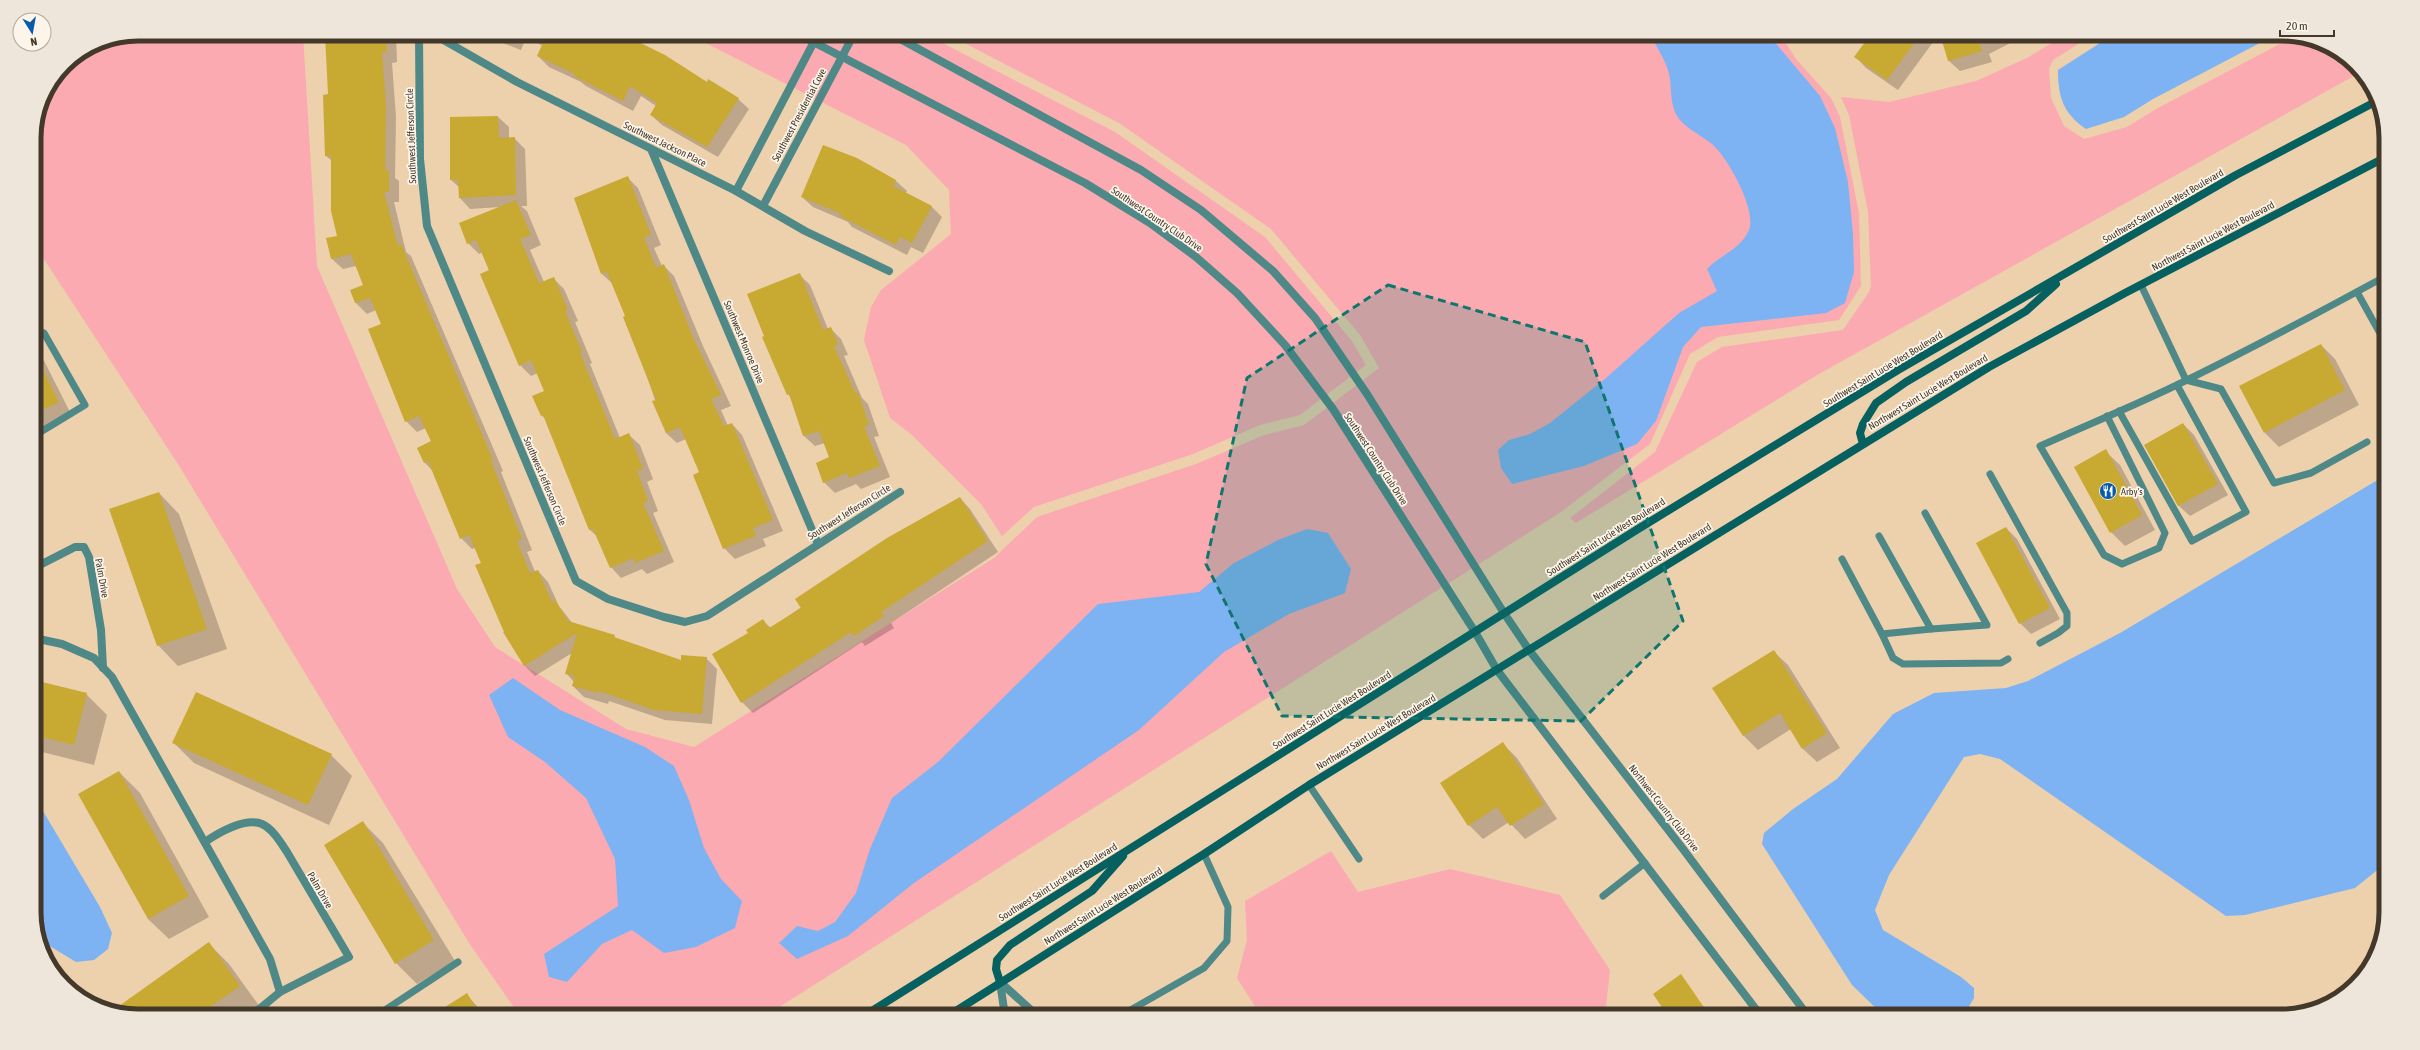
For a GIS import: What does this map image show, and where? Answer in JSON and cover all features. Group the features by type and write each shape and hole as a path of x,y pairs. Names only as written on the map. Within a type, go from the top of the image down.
{"main road":[{"name":"Southwest Saint Lucie West Boulevard","path":"875,1009 1638,529 1891,374 2067,274 2236,175 2372,103"},
{"name":"Northwest Saint Lucie West Boulevard","path":"959,1009 1204,854 1309,785 1989,367 2141,285 2379,161"},
{"path":"1863,444 1860,433 1863,424 1876,404 1906,382 2026,311 2067,274"},
{"path":"1000,982 996,969 997,960 1010,945 1092,891 1129,849"}],"street":[{"name":"Southwest Jefferson Circle","path":"419,41 420,159 427,226 576,581 608,599 686,622 707,616 900,492"},
{"name":"Southwest Jackson Place","path":"445,41 518,82 736,191 805,230 889,271"},
{"name":"Southwest Presidential Cove","path":"762,206 850,41"},
{"path":"904,41 1140,170 1202,210 1273,271 1315,318 1367,394 1504,613"},
{"name":"Southwest Country Club Drive","path":"814,42 1085,182 1173,240 1238,293 1285,345 1333,409 1475,632"},
{"name":"Southwest Presidential Cove","path":"736,191 814,42"},
{"name":"Southwest Monroe Drive","path":"651,149 818,544"},
{"name":"Palm Drive","path":"41,564 75,547 84,547 88,557 101,630 103,668"},
{"name":"Northwest Country Club Drive","path":"1504,613 1529,650 1683,849 1803,1009"},
{"path":"1475,632 1497,670 1756,1009"},
{"path":"41,640 62,644 94,658 112,677 270,959 280,992"},
{"name":"Palm Drive","path":"205,842 222,831 242,824 262,824 276,836 287,852 348,957 280,992 259,1009"},
{"path":"1000,982 1003,1009"},
{"path":"1000,982 1030,1009"}],"lane":[{"path":"2107,416 2164,533 2159,548 2122,564 2104,555 2040,446 2107,416 2119,411 2177,385 2379,280"},
{"path":"2141,285 2186,380"},
{"path":"2357,292 2379,331"},
{"path":"41,332 44,333 85,405 41,432"},
{"path":"2186,380 2222,389 2274,483 2311,473 2367,442"},
{"path":"2119,411 2192,541 2246,512 2177,385"},
{"path":"1990,474 2067,614 2066,626 2058,633 2040,643"},
{"path":"1882,634 1987,625 1925,514"},
{"path":"1879,536 1931,629"},
{"path":"1842,559 1894,658 1903,664 2001,663 2008,659"},
{"path":"1309,785 1359,858"},
{"path":"1132,1009 1204,968 1227,941 1228,907 1204,854"},
{"path":"1603,896 1645,863"},
{"path":"387,1009 458,962"}],"highlighted area":[{"path":"1388,285 1585,342 1683,621 1581,721 1282,716 1206,564 1247,378"}],"shaded area":[{"path":"303,41 317,266 457,589 495,647 626,729 694,747 994,558 1037,517 1196,464 1264,435 1304,425 1379,368 1360,335 1271,229 1119,123 961,41 1782,41 1787,45 1796,59 1831,98 1840,117 1859,213 1861,286 1839,320 1718,337 1690,354 1650,444 1561,512 776,1009 515,1009 469,943 178,464 41,255 41,131 46,107 57,84 74,65 95,51 113,44 125,42"},
{"path":"702,41 939,41 1115,132 1265,237 1352,341 1366,365 1300,415 1260,425 1193,454 1034,507 1002,536 981,504 912,435 890,418 864,340 871,307 881,290 951,234 949,190 906,145"},
{"path":"2055,41 2083,41 2053,60 2049,69 2051,98 2064,126 2084,139 2127,127 2158,108 2285,41 2307,44 2319,48 2341,61 2356,75 1817,375 1576,523 1570,518 1655,452 1697,362 1722,347 1843,330 1869,292 1871,286 1868,212 1849,115 1841,97 1889,102 1976,81 2027,58"},
{"path":"1331,851 1358,892 1450,869 1560,895 1610,970 1606,1009 1257,1009 1237,978 1247,940 1245,901"}],"water":[{"path":"1654,41 1774,41 1820,96 1835,128 1848,182 1853,234 1854,272 1845,303 1826,313 1701,327 1683,347 1656,421 1637,444 1584,466 1512,484 1501,468 1498,450 1509,440 1530,434 1550,423 1606,378 1679,313 1717,291 1707,269 1736,247 1749,230 1749,211 1746,199 1728,164 1712,144 1684,124 1676,114 1672,102 1668,70"},
{"path":"2103,41 2264,41 2153,99 2124,117 2086,129 2072,117 2063,104 2059,88 2058,70"},
{"path":"2379,479 2379,869 2355,888 2245,915 2226,916 2000,759 1980,754 1964,757 1889,875 1875,910 1883,930 1961,977 1974,988 1974,998 1967,1009 1877,1009 1852,985 1762,844 1764,833 1793,809 1837,779 1893,714 1934,693 2006,688 2028,681 2120,633"},
{"path":"1307,529 1328,533 1351,569 1345,593 1289,614 1224,652 1139,730 914,883 848,936 797,959 779,943 797,926 818,931 835,922 856,893 870,849 892,798 938,762 1098,604 1199,592 1234,563 1278,540"},
{"path":"513,678 560,710 645,747 674,766 689,800 704,848 721,879 742,901 735,928 696,947 664,953 632,930 602,944 567,982 549,977 544,954 618,906 615,859 586,798 545,762 508,737 489,695"},
{"path":"41,808 100,907 112,933 108,949 94,960 76,962 46,944 44,937 41,919"}],"building":[{"path":"325,41 386,41 387,52 382,52 386,106 385,170 389,170 389,192 384,192 398,246 401,244 493,460 491,461 522,539 517,541 530,573 538,570 552,602 555,600 568,621 615,635 614,637 681,660 681,655 707,657 702,714 654,710 599,691 598,693 572,686 575,676 565,674 577,633 524,666 503,632 475,565 481,563 469,535 460,539 428,461 424,463 417,448 431,441 419,416 405,422 368,329 381,324 370,298 355,303 350,290 363,285 351,254 331,259 326,238 337,236 331,211 331,156 325,156 323,95 328,94"},
{"path":"544,41 636,41 665,55 707,82 708,79 739,98 707,147 650,115 657,103 630,86 623,101 574,76 575,74 537,56"},
{"path":"1866,41 1916,41 1887,80 1854,57"},
{"path":"1942,41 1978,41 1982,51 1948,61"},
{"path":"498,116 499,138 515,137 516,195 459,198 458,180 450,180 450,117"},
{"path":"823,145 857,158 896,180 893,186 932,206 912,243 900,237 896,245 840,216 842,214 801,197"},
{"path":"628,176 651,235 644,237 656,268 664,264 692,335 721,395 711,399 724,426 732,423 773,520 753,528 756,536 723,549 693,475 699,472 680,427 666,433 652,401 656,400 623,317 625,316 607,272 601,274 574,198"},
{"path":"516,200 531,235 520,239 539,283 554,277 568,310 565,311 582,352 580,353 615,439 629,433 643,469 637,471 648,501 643,503 664,551 635,563 633,558 610,568 593,529 589,530 543,415 541,416 532,396 544,391 531,360 519,366 480,274 489,270 476,240 467,244 459,223"},
{"path":"800,273 823,330 831,327 838,344 834,346 855,393 858,392 869,425 864,427 880,466 849,478 847,473 823,483 816,463 829,457 819,431 803,436 789,394 787,395 762,337 764,336 747,294"},
{"path":"2321,344 2345,390 2264,433 2239,386"},
{"path":"41,366 59,402 41,411"},
{"path":"2183,423 2218,484 2178,506 2144,445"},
{"name":"Arby's","path":"2106,449 2142,515 2110,533 2074,467"},
{"path":"159,492 207,629 157,646 109,509"},
{"path":"960,497 988,541 881,612 884,616 854,636 851,632 741,703 712,654 748,633 746,630 763,619 769,628 801,608 795,599 887,538"},
{"path":"2006,527 2050,608 2019,624 1976,543"},
{"path":"1774,650 1827,733 1802,749 1780,713 1743,736 1712,688"},
{"path":"41,682 87,693 74,745 41,737"},
{"path":"196,692 332,754 308,805 172,743"},
{"path":"1503,742 1544,804 1510,826 1497,807 1468,826 1440,783"},
{"path":"119,771 189,896 148,919 78,794"},
{"path":"363,821 434,940 395,964 324,845"},
{"path":"209,942 240,986 207,1009 138,1009 118,1007"},
{"path":"1681,974 1705,1009 1663,1009 1653,994"},
{"path":"467,993 477,1009 442,1009"}],"place":[{"name":"Arby's","path":"2108,491"}]}
